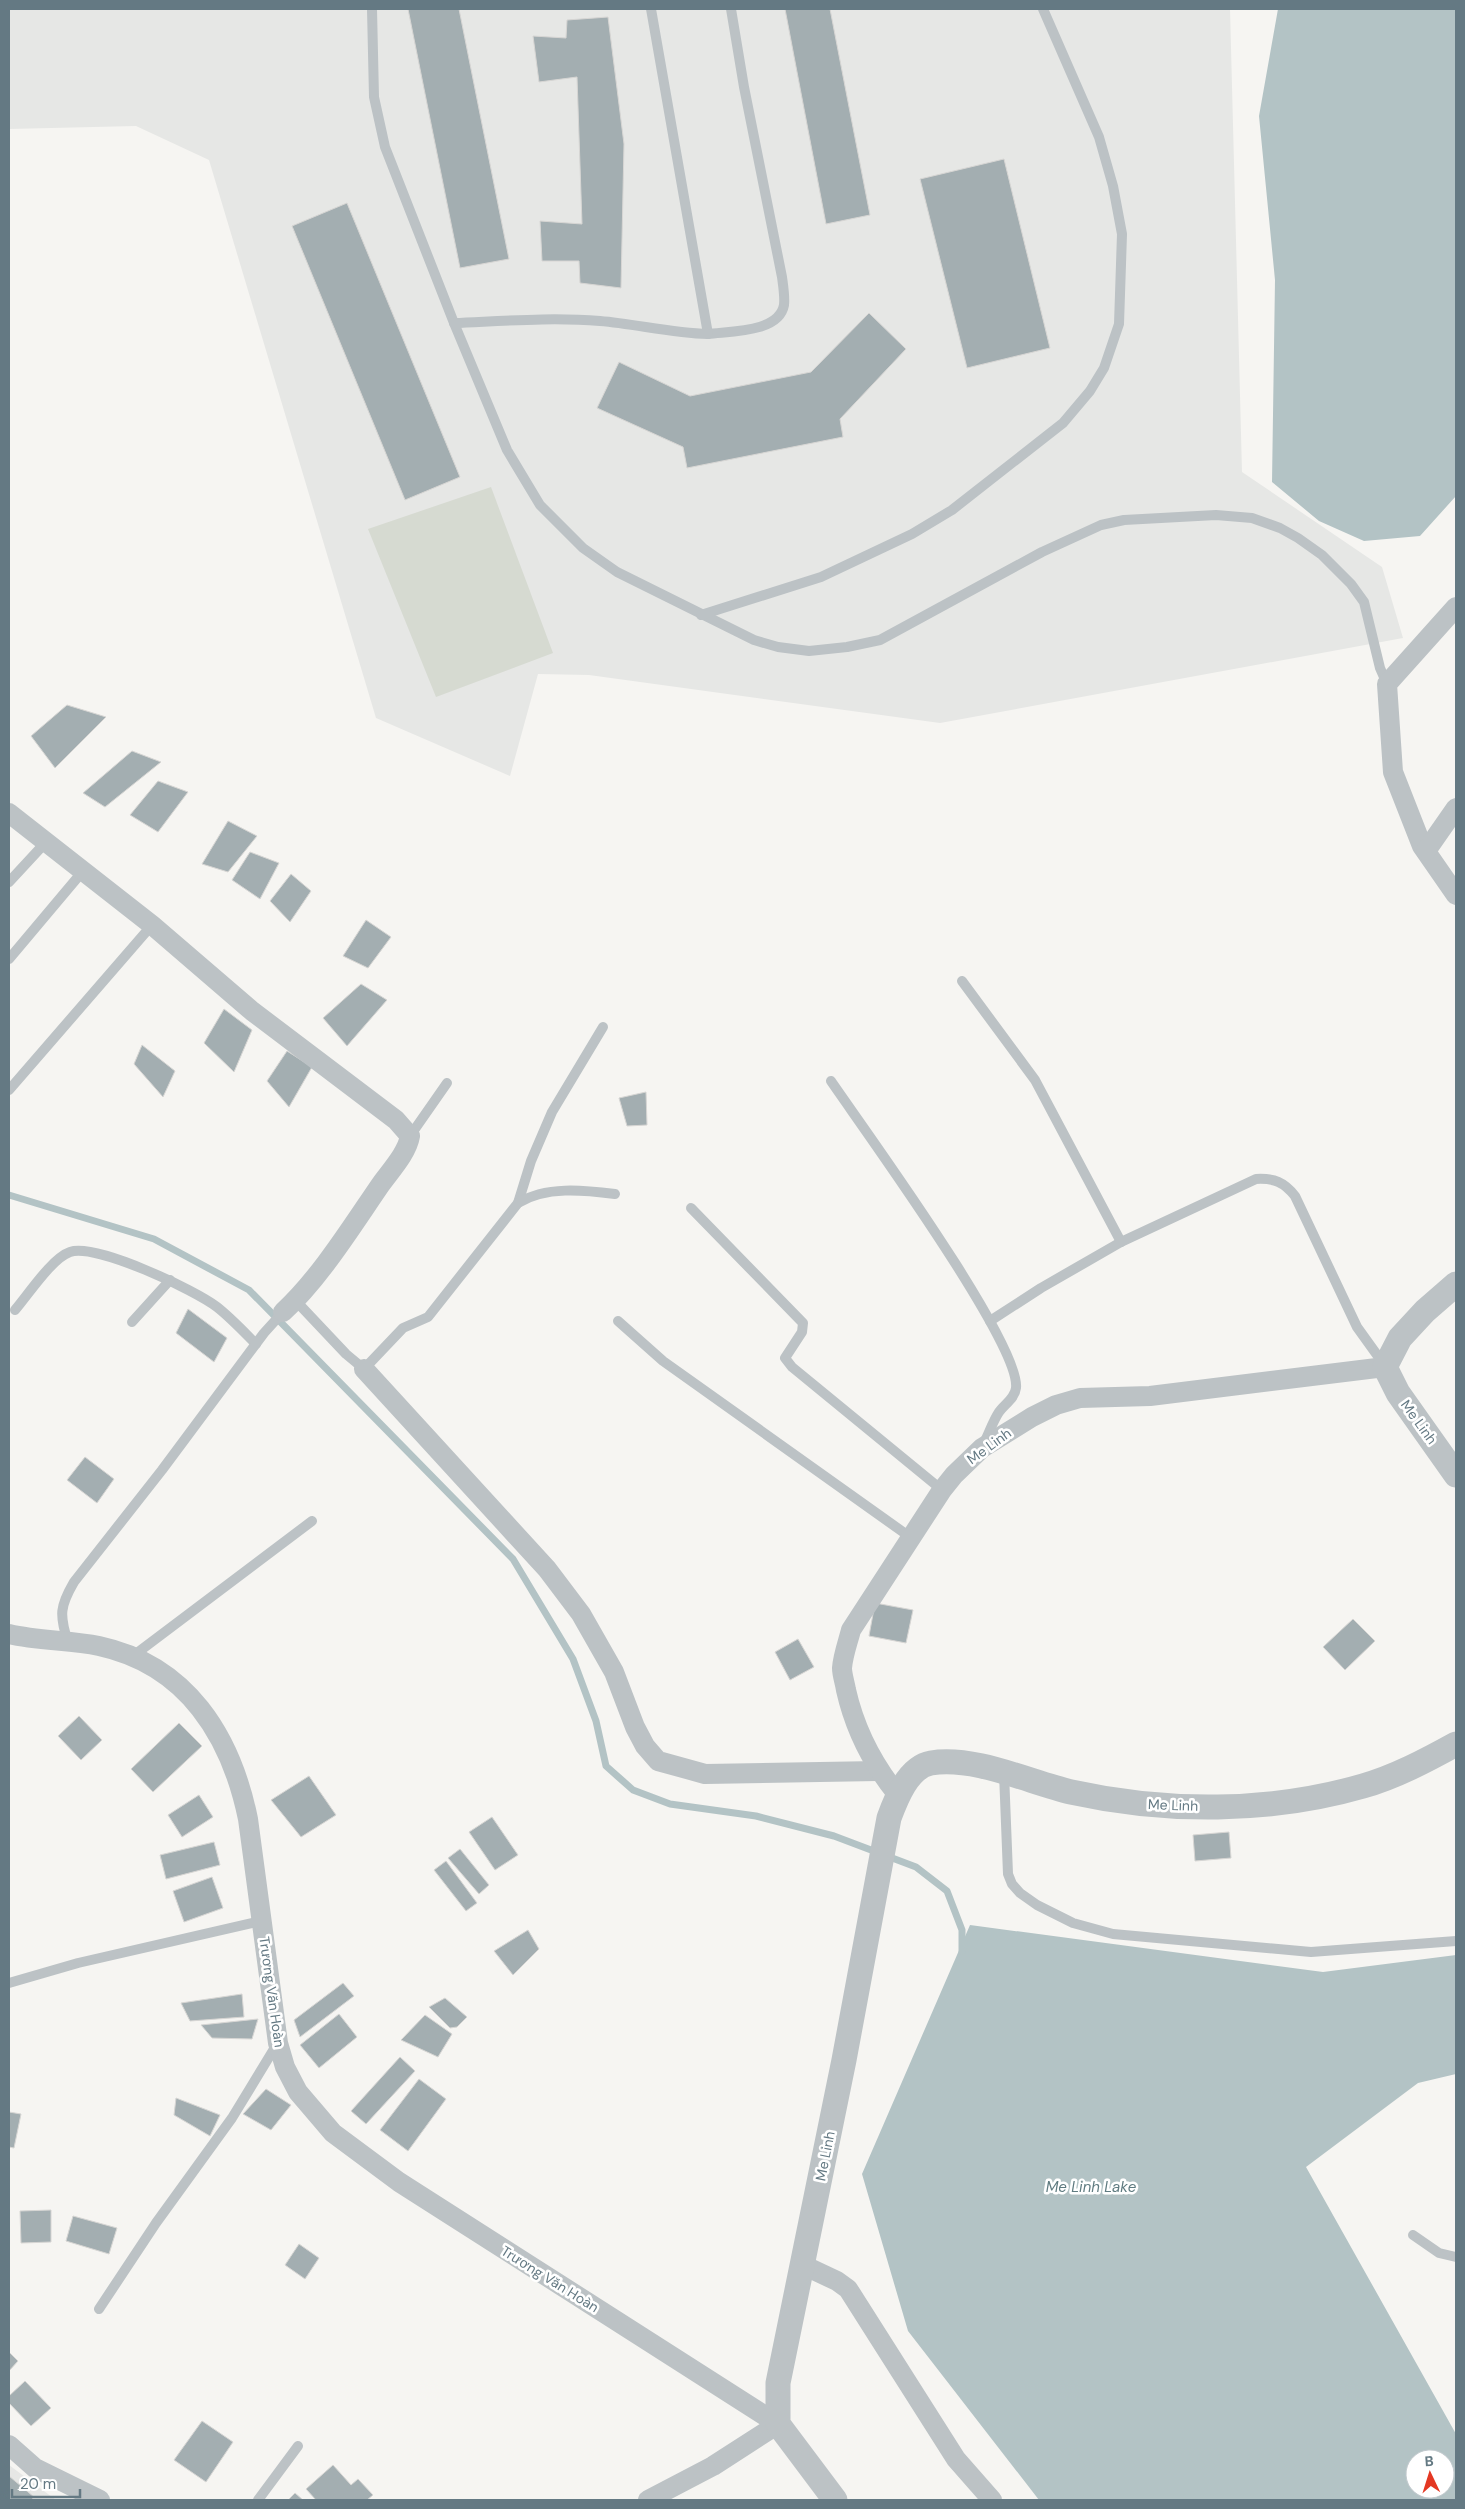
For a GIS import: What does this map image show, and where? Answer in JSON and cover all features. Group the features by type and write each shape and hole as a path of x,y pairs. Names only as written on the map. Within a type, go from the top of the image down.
{"street":[{"path":"1456,607 1387,684 1393,772 1408,812 1426,851 1456,894"},
{"path":"1426,851 1456,808"},
{"path":"9,813 152,925 252,1011 396,1120 410,1136 404,1151 350,1229 289,1306"},
{"path":"1386,1367 1400,1338 1425,1311 1456,1284"},
{"name":"Me Linh","path":"897,1794 878,1771 864,1745 850,1706 842,1670 851,1630 942,1490 982,1448 1032,1417 1056,1405 1080,1398 1150,1396 1386,1367 1398,1393 1456,1475"},
{"path":"364,1369 546,1569 581,1614 614,1672 635,1727 645,1746 658,1761 705,1774 878,1771"},
{"name":"Trương Văn Hoàn","path":"9,1634 99,1646 133,1656 157,1667 176,1682 200,1707 234,1765 248,1819 278,2043 285,2067 298,2092 333,2133 399,2182 778,2424"},
{"name":"Me Linh","path":"778,2424 778,2383 804,2265 889,1818 897,1794 914,1774 930,1764 957,1762 1116,1802 1175,1807 1226,1806 1301,1800 1364,1786 1425,1761 1456,1744"},
{"path":"804,2265 838,2281 848,2289 956,2459 992,2500"},
{"path":"648,2500 713,2466 778,2424 835,2500"},
{"path":"9,2445 35,2468 100,2500"}],"lane":[{"path":"372,9 375,112 385,147 402,194 507,450 540,505 583,548 617,572 754,640 778,647 809,651 847,647 880,640 1042,552 1101,525 1124,520 1216,514 1252,518 1280,528 1322,555 1351,584 1364,602 1380,668 1387,684"},
{"path":"651,9 708,334"},
{"path":"454,323 602,321 678,333 708,334 766,326 778,316 784,306 782,277 744,87 731,9"},
{"path":"701,614 821,577 912,534 952,510 1063,423 1090,391 1104,368 1119,324 1122,234 1113,186 1099,137 1043,9"},
{"path":"9,882 46,842"},
{"path":"9,958 83,871"},
{"path":"9,1090 152,925"},
{"path":"962,981 1036,1080 1121,1242"},
{"path":"518,1203 530,1161 552,1112 603,1027"},
{"path":"830,1081 908,1191 990,1321 1015,1372 1016,1388 1014,1396 992,1424 982,1448"},
{"path":"410,1136 447,1083"},
{"path":"990,1321 1041,1288 1121,1242 1256,1179 1272,1178 1286,1185 1295,1196 1356,1327 1386,1367"},
{"path":"68,1642 62,1624 61,1611 63,1600 74,1582 162,1470 264,1333 289,1306 364,1369 403,1328 428,1317 518,1203 528,1196 546,1192 593,1191 615,1194"},
{"path":"691,1208 802,1323 802,1332 785,1358 792,1367 942,1490"},
{"path":"15,1310 60,1257 71,1251 83,1251 119,1260 183,1286 217,1307 256,1344"},
{"path":"132,1322 170,1280"},
{"path":"618,1321 662,1361 910,1537"},
{"path":"133,1656 312,1521"},
{"path":"1004,1773 1008,1874 1012,1884 1020,1893 1037,1905 1073,1923 1113,1934 1311,1952 1456,1941"},
{"path":"9,1983 78,1963 261,1921"},
{"path":"100,2309 156,2223 232,2118 278,2043"},
{"path":"1413,2235 1439,2253 1456,2257"},
{"path":"258,2500 298,2446"}],"shaded area":[{"path":"9,9 1230,9 1242,472 1382,567 1403,638 940,723 589,675 538,674 510,776 376,718 209,160 136,126 9,129"},
{"path":"491,487 553,653 436,697 368,529"},
{"path":"9,2465 56,2500 9,2500"}],"water":[{"path":"1278,9 1456,9 1456,496 1420,536 1364,541 1319,521 1272,482 1275,280 1259,116"},
{"name":"Me Linh Lake","path":"970,1925 1323,1972 1456,1955 1456,2074 1418,2083 1306,2167 1456,2434 1456,2500 1039,2500 908,2331 862,2174"}],"building":[{"path":"408,9 459,9 509,259 460,268"},
{"path":"785,9 830,9 870,215 826,224"},
{"path":"608,17 624,144 621,288 580,283 579,261 542,261 540,221 582,224 577,77 539,82 533,36 566,38 567,20"},
{"path":"1004,159 1050,348 967,368 920,179"},
{"path":"347,203 460,477 405,500 292,226"},
{"path":"869,313 906,349 840,419 843,437 687,468 683,447 597,408 619,362 690,396 811,372"},
{"path":"67,705 106,717 55,768 31,736"},
{"path":"132,751 161,762 105,807 83,793"},
{"path":"158,781 188,792 158,832 130,815"},
{"path":"228,821 257,836 228,872 202,864"},
{"path":"250,852 279,863 260,899 232,880"},
{"path":"291,874 311,891 290,922 270,901"},
{"path":"366,920 391,937 368,968 343,956"},
{"path":"361,984 387,1000 347,1046 323,1018"},
{"path":"224,1009 252,1030 234,1072 204,1043"},
{"path":"142,1045 175,1071 163,1097 134,1064"},
{"path":"287,1051 312,1067 289,1107 267,1081"},
{"path":"646,1092 647,1125 627,1126 619,1098"},
{"path":"188,1309 227,1338 214,1362 176,1333"},
{"path":"85,1457 114,1479 97,1503 67,1480"},
{"path":"875,1603 913,1610 906,1643 869,1636"},
{"path":"1353,1619 1375,1641 1345,1670 1323,1647"},
{"path":"798,1639 814,1667 790,1680 775,1652"},
{"path":"79,1716 102,1740 81,1760 58,1736"},
{"path":"179,1723 202,1746 153,1792 131,1769"},
{"path":"309,1776 336,1815 301,1837 271,1800"},
{"path":"199,1795 213,1817 182,1837 168,1815"},
{"path":"492,1817 518,1855 495,1870 469,1832"},
{"path":"1229,1832 1231,1858 1195,1861 1193,1835"},
{"path":"214,1842 220,1865 166,1879 160,1855"},
{"path":"460,1849 489,1885 479,1894 448,1858"},
{"path":"446,1861 477,1903 466,1911 434,1870"},
{"path":"212,1877 223,1908 184,1922 173,1891"},
{"path":"528,1930 539,1949 513,1975 494,1951"},
{"path":"343,1983 354,1996 300,2037 294,2020"},
{"path":"242,1994 244,2017 190,2021 181,2003"},
{"path":"445,1998 467,2017 457,2027 450,2028 429,2007"},
{"path":"339,2014 357,2037 319,2068 300,2045"},
{"path":"425,2015 452,2034 438,2057 401,2040"},
{"path":"258,2019 252,2039 212,2038 201,2025"},
{"path":"400,2057 415,2071 366,2124 351,2111"},
{"path":"419,2079 446,2099 408,2151 380,2130"},
{"path":"266,2089 291,2105 271,2130 243,2114"},
{"path":"176,2098 220,2115 210,2136 174,2115"},
{"path":"9,2112 21,2114 14,2148 9,2147"},
{"path":"51,2210 51,2242 21,2243 20,2211"},
{"path":"73,2216 117,2228 109,2254 66,2241"},
{"path":"299,2244 319,2258 305,2279 285,2265"},
{"path":"9,2352 18,2361 9,2371"},
{"path":"25,2381 51,2408 31,2426 9,2403 9,2396"},
{"path":"202,2421 233,2442 206,2482 174,2460"},
{"path":"333,2465 351,2485 358,2479 373,2495 367,2500 316,2500 306,2489"},
{"path":"9,2476 34,2497 31,2500 9,2500"},
{"path":"295,2493 303,2500 288,2500"}],"waterway":[{"path":"9,1195 154,1239 249,1290 513,1559 573,1659 596,1721 606,1766 633,1790 670,1804 756,1816 834,1836 916,1867 947,1891 962,1930 962,1951"}]}
